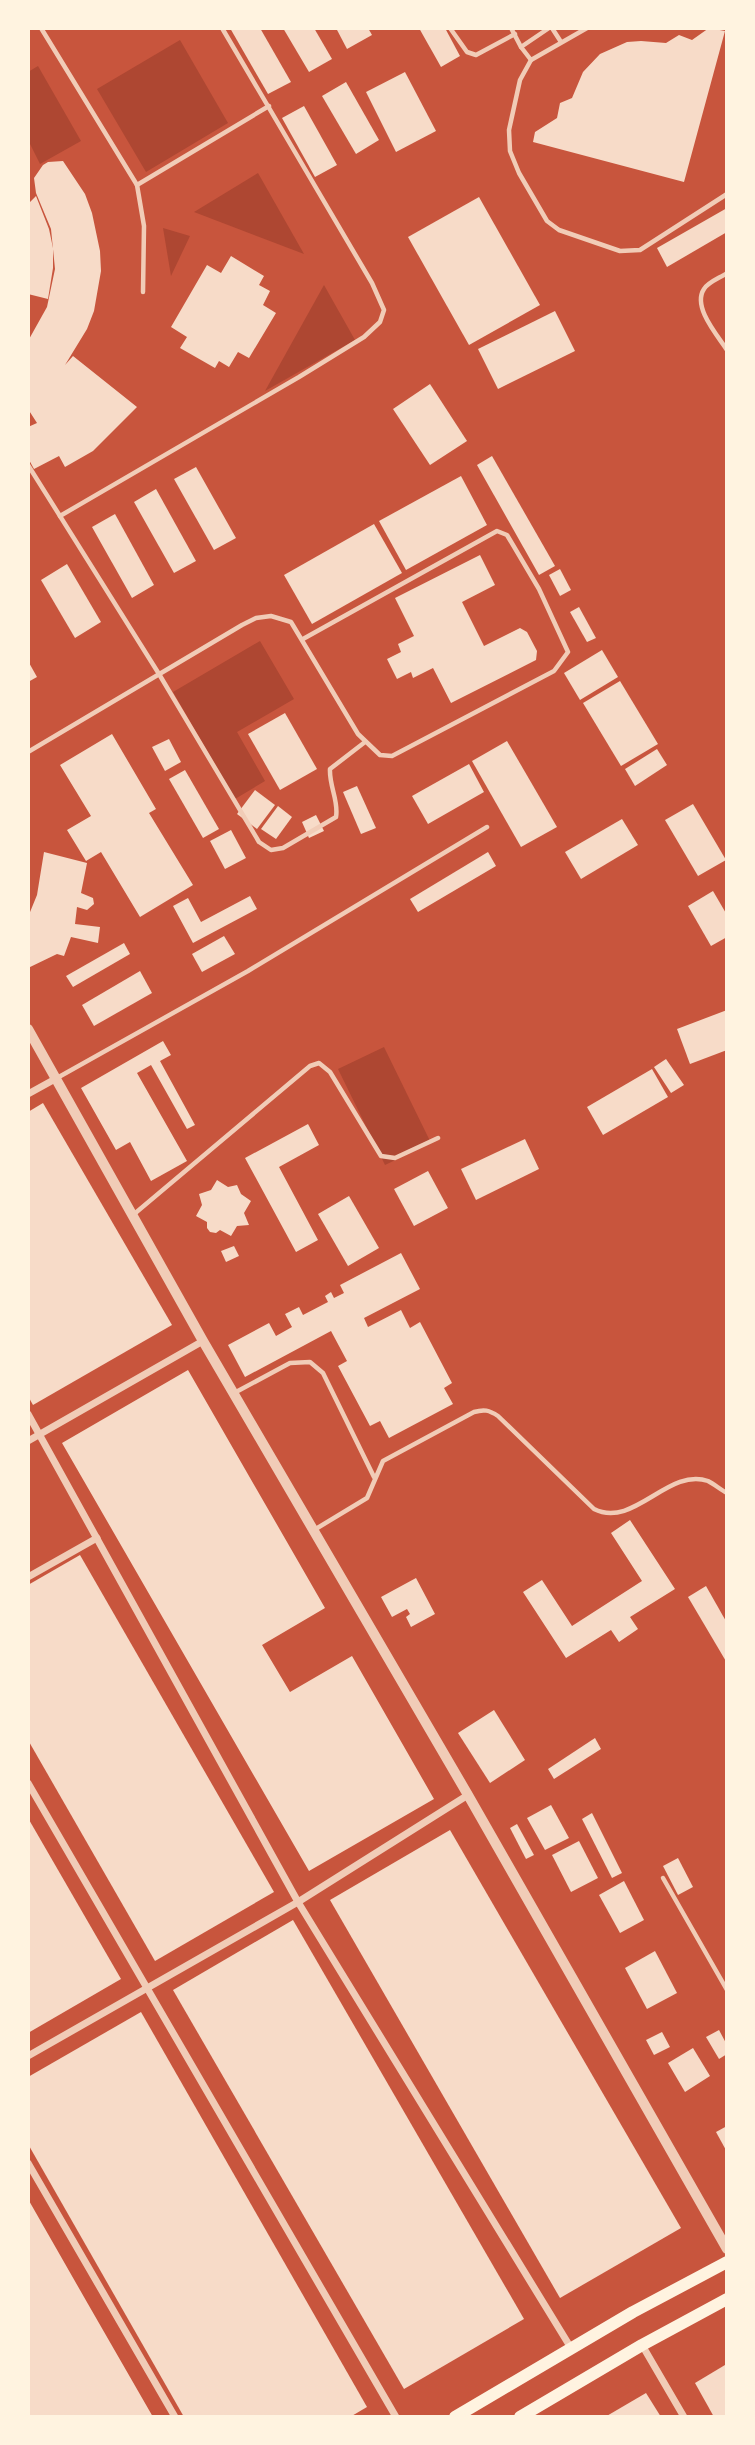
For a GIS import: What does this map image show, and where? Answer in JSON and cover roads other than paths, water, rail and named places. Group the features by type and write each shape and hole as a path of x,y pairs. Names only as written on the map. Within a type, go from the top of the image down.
{"main road":[{"path":"455,2417 571,2348 727,2262"},
{"path":"520,2417 542,2412 642,2345 727,2300"}],"street":[{"path":"28,1029 203,1340 468,1795 727,2249"},
{"path":"28,1094 57,1078"},
{"path":"28,1441 203,1340"},
{"path":"28,1414 298,1902 571,2348"},
{"path":"28,1577 97,1538"},
{"path":"28,1783 396,2417"},
{"path":"28,2056 298,1902 468,1795"},
{"path":"28,2163 175,2417"},
{"path":"642,2345 684,2417"}],"lane":[{"path":"41,28 137,185 144,226 143,292"},
{"path":"60,516 364,337 380,321 384,310 372,283 222,28"},
{"path":"450,28 467,52 477,55 514,34"},
{"path":"511,28 520,47 531,60"},
{"path":"520,47 550,28 561,42"},
{"path":"587,28 531,60 520,79 509,130 510,151 519,173 547,221 559,230 620,251 640,250 727,194"},
{"path":"137,185 270,106"},
{"path":"727,273 704,287 700,298 703,310 727,350"},
{"path":"28,465 159,674 259,842 271,850 283,848 335,817 337,809 329,779 330,769 366,743"},
{"path":"28,752 256,618 271,616 291,622 366,743 380,755 392,756 554,671 568,652 539,589 507,535 497,531 303,639"},
{"path":"57,1078 248,971 487,827"},
{"path":"133,1215 310,1066 319,1063 330,1072 381,1156 395,1158 438,1138"},
{"path":"234,1393 290,1363 310,1362 323,1374 375,1478"},
{"path":"314,1530 367,1498 383,1461 482,1410 490,1410 498,1416 594,1509 603,1513 616,1513 626,1509 688,1479 708,1481 727,1493"},
{"path":"663,1878 727,1990"}]}
